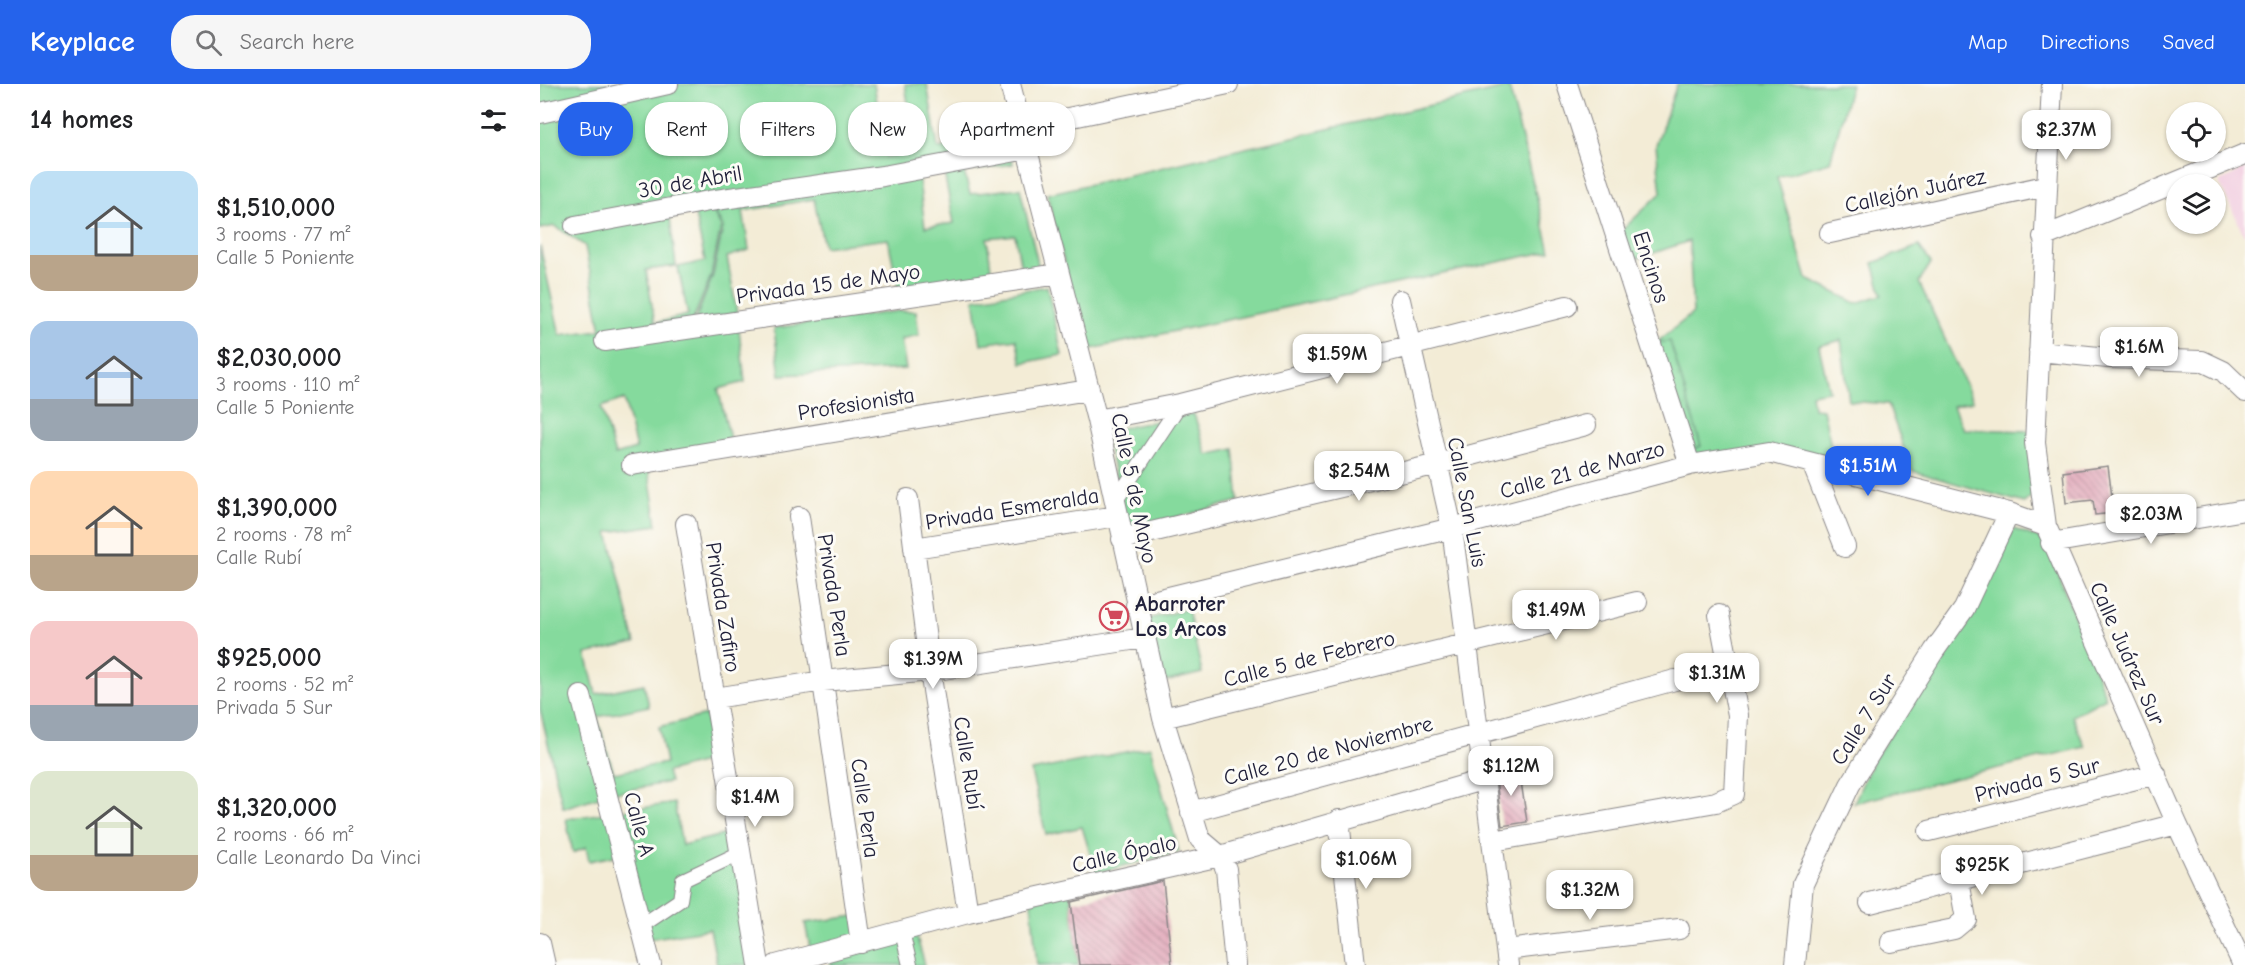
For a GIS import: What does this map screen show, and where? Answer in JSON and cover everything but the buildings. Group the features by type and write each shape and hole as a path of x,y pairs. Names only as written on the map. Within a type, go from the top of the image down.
{"street":[{"path":"540,113 668,84"},
{"name":"Calle 5 de Mayo","path":"1010,84 1014,102"},
{"path":"1075,117 1228,84"},
{"name":"Encinos","path":"1567,84 1690,465"},
{"name":"Calle Juárez Sur","path":"2052,84 2045,186 2035,443 2049,534 2242,965"},
{"path":"2043,237 2245,154"},
{"name":"30 de Abril","path":"575,226 709,201 883,176 990,156"},
{"name":"Calle 5 de Mayo","path":"1029,156 1089,390 1163,718 1200,839 1220,856"},
{"name":"Callejón Juárez","path":"1830,233 2045,186"},
{"name":"Privada 15 de Mayo","path":"605,341 1059,274"},
{"name":"Calle San Luis","path":"1400,300 1452,528 1479,733 1482,780 1493,841 1507,957"},
{"path":"1096,420 1180,404 1567,306"},
{"path":"2038,351 2108,358 2202,361 2223,371 2245,392"},
{"name":"Profesionista","path":"632,465 1089,390"},
{"path":"1115,510 1180,404"},
{"path":"1122,539 1438,464 1586,425"},
{"name":"Calle 21 de Marzo","path":"1136,605 1452,528 1690,465 1769,452 2009,513 2049,534"},
{"path":"1812,463 1845,547"},
{"name":"Calle Rubí","path":"908,499 930,671 968,913"},
{"name":"Privada Esmeralda","path":"914,548 1115,510"},
{"path":"2049,534 2245,510"},
{"name":"Calle 7 Sur","path":"1795,965 1803,884 1821,844 1850,785 1934,651 1964,609 2009,513"},
{"name":"Privada Perla","path":"799,517 823,681"},
{"name":"Privada Zafiro","path":"686,524 759,965"},
{"name":"Calle 5 de Febrero","path":"1163,718 1637,602"},
{"path":"1493,841 1716,802 1734,794 1738,715 1719,615"},
{"path":"715,698 823,681 930,671 1144,638"},
{"name":"Calle 20 de Noviembre","path":"1191,812 1675,680"},
{"name":"Calle Perla","path":"823,681 861,943"},
{"name":"Calle A","path":"581,696 651,965"},
{"name":"Privada 5 Sur","path":"1929,831 2156,774"},
{"name":"Calle Ópalo","path":"776,965 827,959 861,943 968,913 1220,856 1482,780"},
{"path":"1339,820 1355,965"},
{"path":"1870,903 2177,824"},
{"path":"641,926 680,900 683,880 740,853"},
{"path":"1220,856 1226,869 1234,965"},
{"path":"1891,942 1954,928 1966,919 1959,881"},
{"path":"1507,957 1679,929"},
{"path":"902,932 910,965"},
{"path":"540,943 545,965"}],"shaded area":[{"path":"2245,168 2244,235 2226,197 2226,178"}],"green space":[{"path":"540,84 874,84 877,102 848,102 848,156 886,157 927,156 927,102 908,102 905,84 927,84 939,156 1011,156 1013,164 964,172 970,194 1020,188 1039,268 1021,269 1015,235 987,238 992,277 898,287 888,239 824,247 814,199 743,211 749,250 727,257 737,313 695,321 713,275 723,227 705,195 721,227 711,276 690,327 738,321 745,382 718,389 732,447 647,462 657,525 608,532 635,643 586,654 596,694 644,684 649,706 597,717 614,773 666,763 659,727 706,715 712,760 667,772 670,782 608,794 563,808 540,709 540,246 560,335 601,330 585,246 555,226 540,229","holes":["944,172 954,223 925,227 918,173","694,210 705,261 678,267 688,315 655,323 646,270 676,266 670,218","624,399 636,449 615,455 601,407"]},
{"path":"1677,84 1851,84 1830,162 1777,177 1807,279 1856,303 1882,295 1873,263 1919,246 1931,263 1919,282 1973,401 1953,406 1963,429 2030,431 2034,494 2024,503 1912,471 1888,404 1849,401 1841,340 1819,346 1829,391 1811,394 1813,408 1823,409 1834,460 1691,458 1656,343 1693,313 1689,241 1627,262 1618,234 1661,193 1656,145"},
{"path":"1509,87 1550,251 1086,350 1047,194"},
{"path":"1047,286 1062,355 1022,363 1016,339 981,344 974,299"},
{"path":"899,311 916,311 919,335 901,339 906,369 780,375 774,328"},
{"path":"1670,341 1701,446 1689,451 1656,343"},
{"path":"1194,414 1207,455 1234,449 1239,501 1128,530 1105,431"},
{"path":"2014,529 2041,539 2048,547 2106,698 2072,716 2085,747 1854,803 1872,762 1943,654"},
{"path":"1188,609 1202,673 1164,682 1147,619"},
{"path":"1150,747 1179,852 1096,873 1082,827 1046,835 1031,771"},
{"path":"674,803 682,845 735,832 756,965 717,965 710,929 649,939 621,811"},
{"path":"615,811 624,854 589,861 586,847 573,853 566,819"},
{"path":"1070,892 1079,965 1037,965 1031,901"},
{"path":"855,916 860,942 811,953 805,923"},
{"path":"915,931 925,965 831,965 828,953"}],"place":[{"name":"Abarroter Los Arcos","path":"1114,616"}]}
